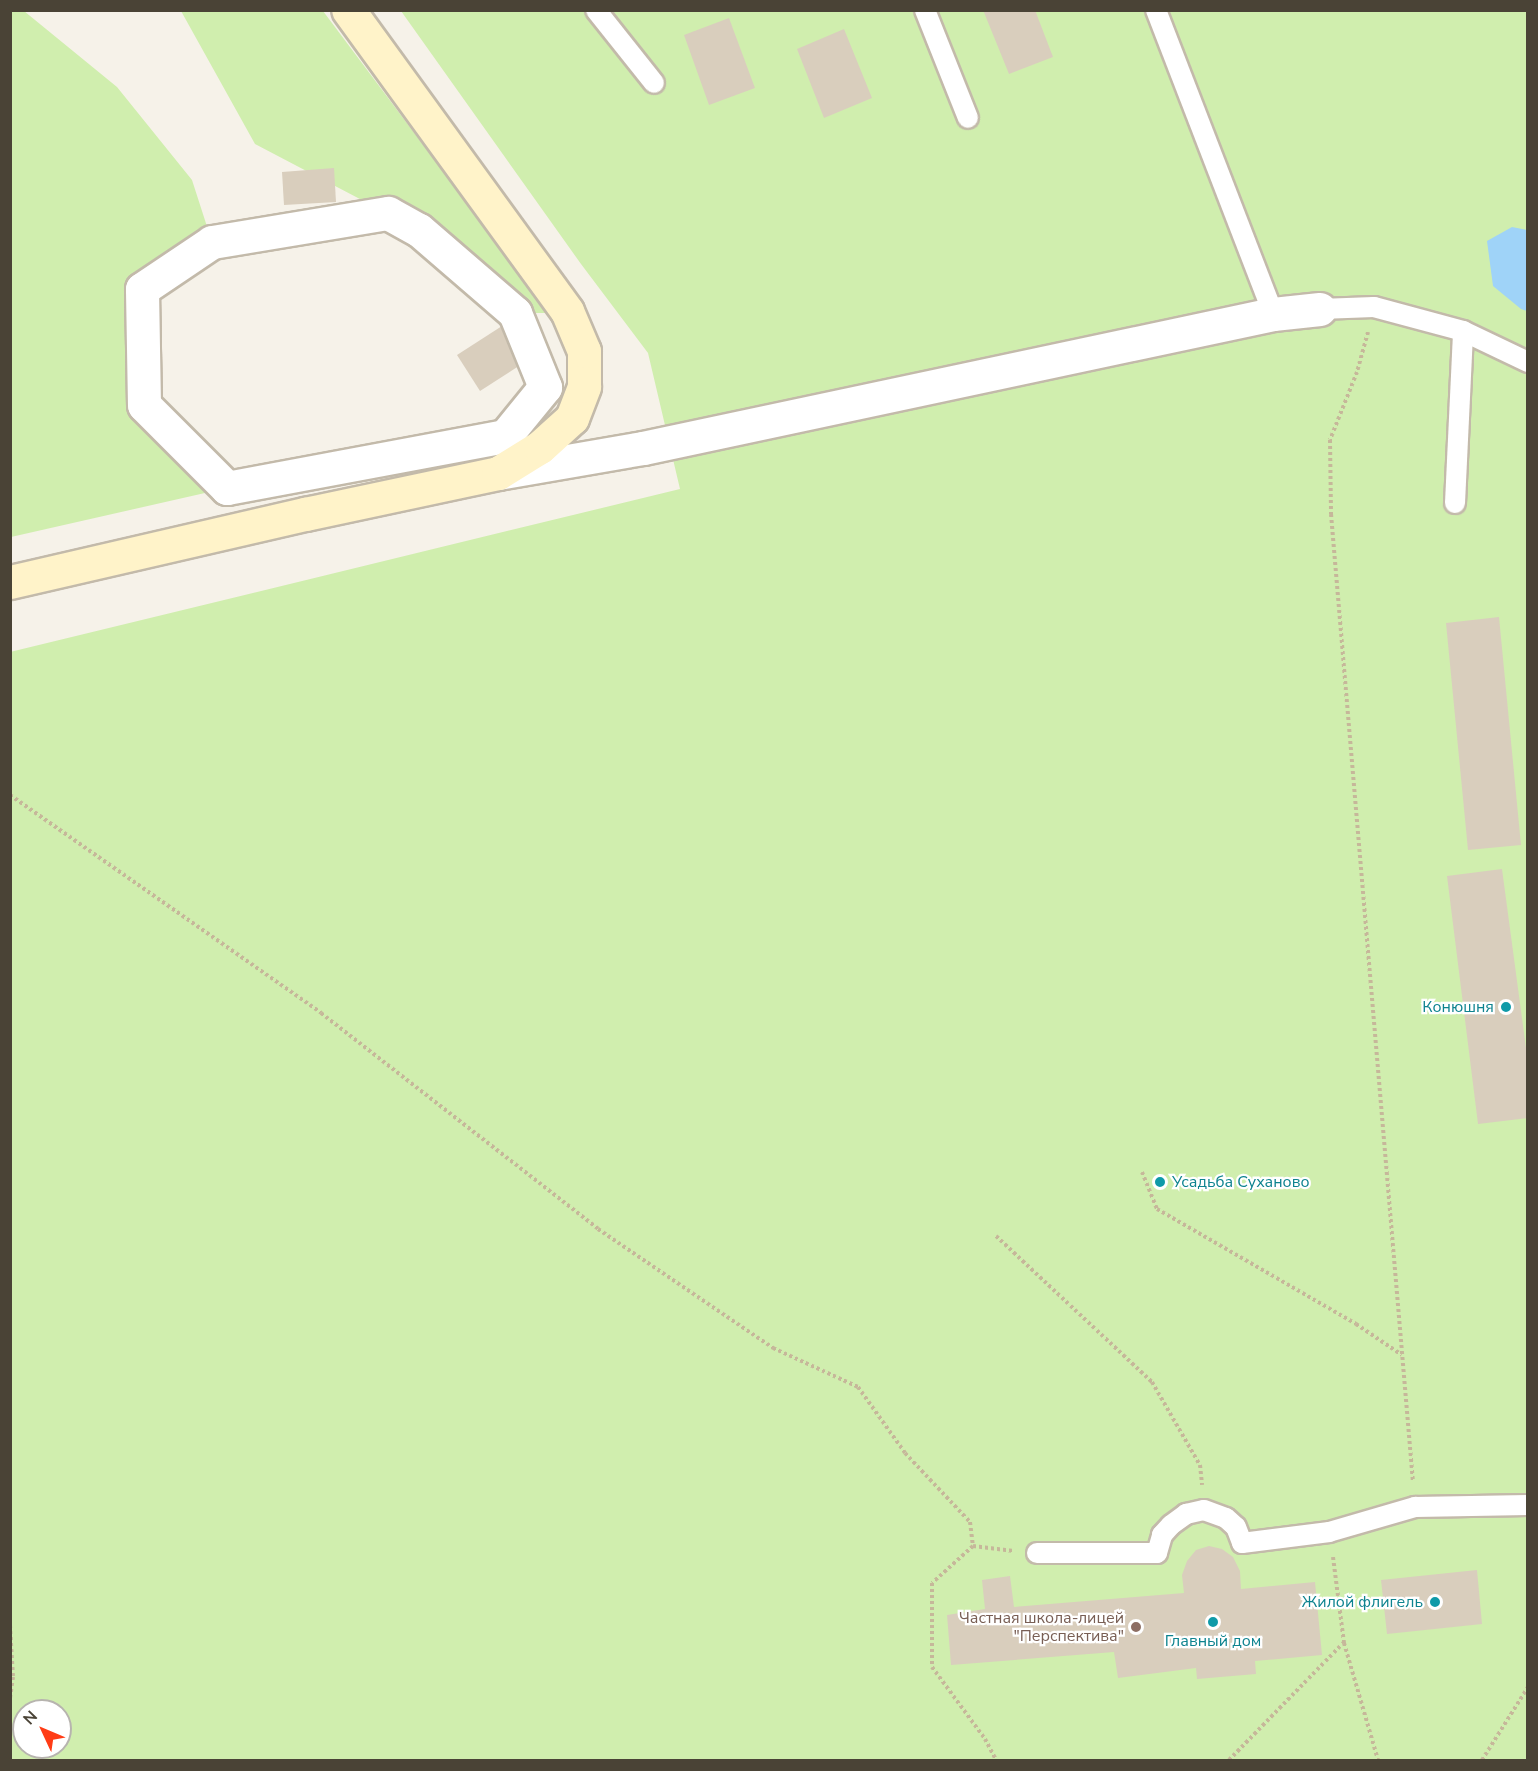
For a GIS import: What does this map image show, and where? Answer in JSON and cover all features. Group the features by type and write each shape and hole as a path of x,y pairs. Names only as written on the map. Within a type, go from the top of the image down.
{"main road":[{"path":"10,582 305,514 498,473 540,447 572,418 584,386 584,351 567,312 348,10"}],"street":[{"path":"388,213 419,230 515,313 545,387 505,436 227,488 144,405 142,289 212,243 388,213"},
{"path":"498,473 654,446 1273,314 1320,309"}],"lane":[{"path":"596,10 654,84"},
{"path":"925,10 968,118"},
{"path":"1156,10 1273,314"},
{"path":"1320,309 1374,308 1463,331 1527,362"},
{"path":"1455,503 1463,331"},
{"path":"1037,1553 1158,1553 1162,1535 1171,1525 1186,1514 1204,1510 1226,1518 1236,1527 1242,1543 1329,1532 1415,1507 1527,1505"}],"path":[{"path":"1374,308 1357,372 1330,440 1331,514 1371,955 1415,1507"},
{"path":"10,795 321,1013 598,1229 773,1348 858,1387 906,1454 970,1522 973,1546"},
{"path":"1142,1172 1157,1209 1356,1324 1402,1355"},
{"path":"996,1236 1152,1382 1200,1465"},
{"path":"1329,1532 1344,1643 1377,1761"},
{"path":"996,1761 985,1739 932,1667 932,1583 973,1546 1037,1553"},
{"path":"10,1625 13,1677 10,1699"},
{"path":"1229,1761 1344,1643"},
{"path":"1482,1761 1527,1687"}],"green space":[{"path":"10,11 24,11 117,87 192,180 212,242 142,289 144,405 227,488 11,537"},
{"path":"181,11 323,11 549,313 515,313 419,230 255,144"},
{"path":"401,11 1527,11 1527,1760 11,1760 10,652 680,489 648,353 581,264"}],"water":[{"path":"1512,227 1527,230 1527,311 1521,309 1493,286 1487,241"}],"building":[{"path":"983,10 1035,10 1053,57 1009,74"},
{"path":"729,18 755,88 709,105 684,35"},
{"path":"844,29 872,98 824,118 797,49"},
{"path":"334,168 336,202 284,205 282,172"},
{"path":"502,326 525,362 480,391 457,355"},
{"path":"1499,617 1521,845 1468,850 1446,623"},
{"path":"1502,869 1528,1063 1528,1118 1478,1124 1447,876"},
{"path":"1209,1546 1222,1549 1233,1557 1240,1571 1241,1589 1315,1582 1322,1655 1255,1661 1256,1674 1197,1679 1196,1668 1118,1678 1114,1652 951,1665 947,1615 985,1609 982,1580 1010,1576 1014,1607 1184,1593 1182,1575 1187,1561 1196,1550"},
{"path":"1477,1570 1482,1624 1387,1634 1381,1580"}],"place":[{"name":"Конюшня","path":"1506,1007"},
{"name":"Усадьба Суханово","path":"1160,1182"},
{"name":"Жилой флигель","path":"1435,1602"},
{"name":"Главный дом","path":"1213,1622"},
{"name":"Частная школа-лицей \"Перспектива\"","path":"1136,1627"}]}
